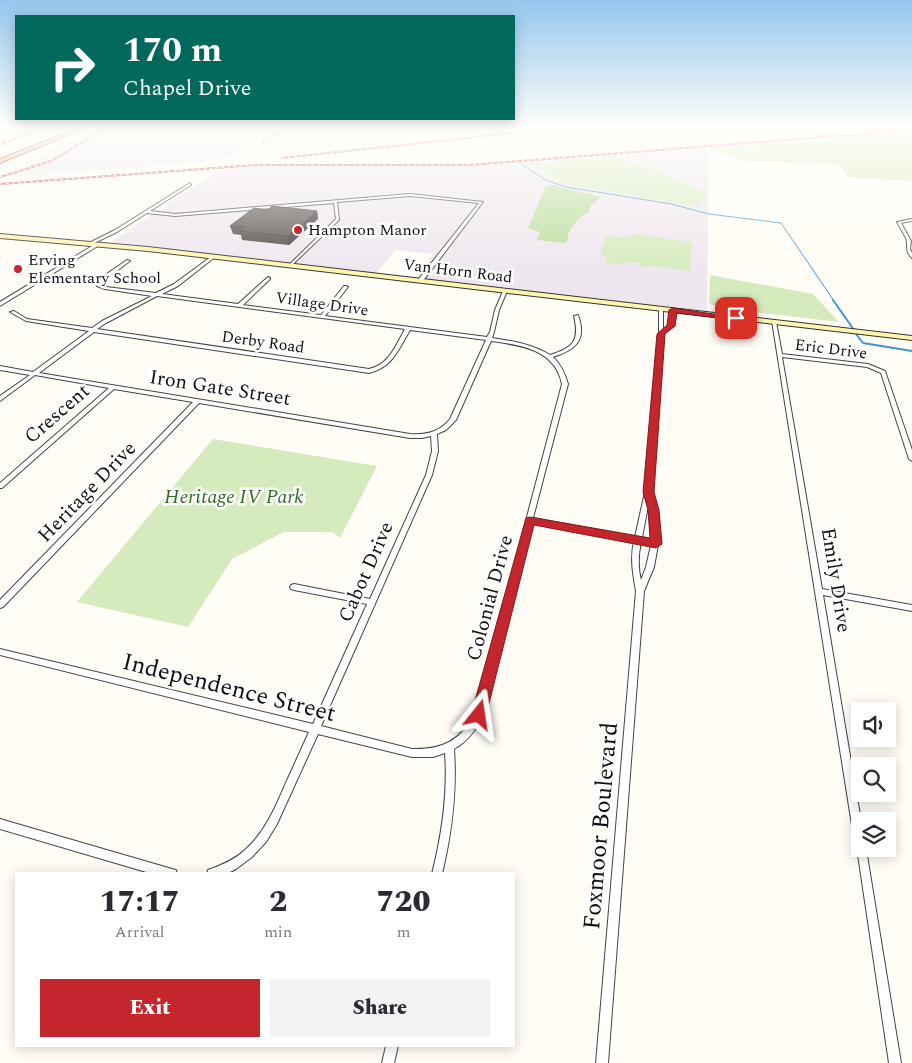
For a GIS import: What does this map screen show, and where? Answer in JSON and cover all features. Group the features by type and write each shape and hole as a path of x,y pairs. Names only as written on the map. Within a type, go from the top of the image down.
{"main road":[{"name":"Van Horn Road","path":"0,236 91,243 290,265 912,338"}],"street":[{"path":"0,298 91,243 147,212 190,184"},
{"path":"147,212 175,215 410,194 481,202 420,280"},
{"path":"290,265 338,218 335,201"},
{"path":"912,220 899,222 909,242 908,249 912,257"},
{"path":"0,304 98,244 116,230"},
{"path":"0,399 114,315 181,282 213,257"},
{"name":"Village Drive","path":"128,261 103,278 98,284 102,287 156,295 489,339 525,346 549,357"},
{"path":"239,306 268,278"},
{"path":"322,317 346,287"},
{"path":"434,434 445,428 453,420 489,339 505,290"},
{"name":"Foxmoor Boulevard","path":"602,1063 640,592 635,564 637,540 648,492 661,334 661,309"},
{"name":"Foxmoor Boulevard","path":"661,334 671,326 673,310"},
{"name":"Derby Road","path":"12,312 26,320 369,371 378,369 386,364 408,329"},
{"path":"549,357 569,349 577,342 580,328 576,316"},
{"name":"Emily Drive","path":"774,322 855,812"},
{"name":"Eric Drive","path":"780,355 868,366 879,370 884,375 909,444"},
{"name":"Colonial Drive","path":"449,748 468,734 479,715 565,384 561,369 549,357"},
{"name":"Iron Gate Street","path":"0,368 410,436 434,434"},
{"name":"Crescent","path":"0,486 114,387"},
{"name":"Heritage Drive","path":"0,605 197,401"},
{"name":"Cabot Drive","path":"216,872 238,862 252,851 266,835 432,468 435,451 434,434"},
{"path":"909,444 912,459"},
{"name":"Foxmoor Boulevard","path":"640,592 652,568 656,544 654,510 648,492"},
{"path":"530,520 656,544"},
{"path":"294,587 372,602"},
{"path":"819,591 912,608"},
{"name":"Independence Street","path":"0,652 412,753 431,753 449,748"},
{"path":"437,872 451,811 449,748"},
{"path":"0,824 165,872"},
{"path":"862,857 895,1063"},
{"path":"388,1063 392,1047"}],"shaded area":[{"path":"207,178 709,178 707,311 417,278 433,254 395,250 376,274 111,242"}],"green space":[{"path":"552,178 671,178 705,193 699,206 575,186"},
{"path":"858,178 912,178 912,181"},
{"path":"552,185 601,197 590,206 589,212 574,224 569,232 568,240 564,243 537,240 540,232 528,228 546,186"},
{"path":"632,234 692,242 690,271 656,266 640,267 640,263 626,262 625,265 606,263 607,257 600,254 606,236 627,238"},
{"path":"710,275 813,294 839,322 729,309 709,304"},
{"name":"Heritage IV Park","path":"213,439 377,466 340,538 332,532 284,532 232,559 188,627 77,602"}],"building":[{"path":"272,206 317,211 288,236 240,231 246,227 230,226 254,208 268,210"}],"waterway":[{"path":"542,178 566,187 671,204 709,214 781,223 834,301"},
{"path":"833,300 854,330"},
{"path":"856,334 863,343 912,351"}],"railway":[{"path":"0,184 86,178"}],"place":[{"name":"Hampton Manor","path":"298,230"},
{"name":"Erving Elementary School","path":"18,269"}],"route":[{"path":"479,715 530,520 656,544 654,510 648,492 661,334 671,326 673,310 736,318"}]}
